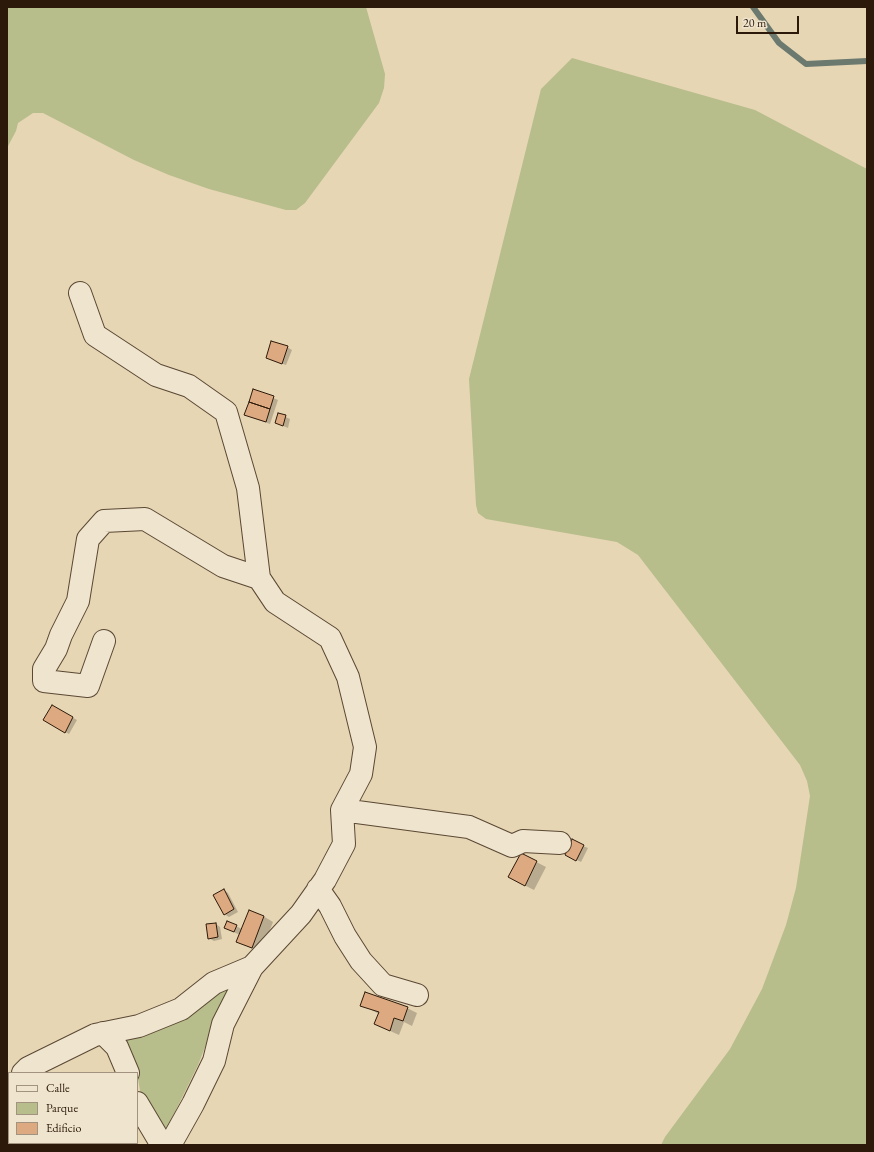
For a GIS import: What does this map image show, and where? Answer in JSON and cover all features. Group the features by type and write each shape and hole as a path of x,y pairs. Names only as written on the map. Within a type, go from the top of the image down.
{"street":[{"path":"80,293 96,336 156,375 189,386 226,412 248,488 259,578 275,602 330,638 348,677 365,747 361,774 342,810 344,844 318,889 301,914 252,967 223,1024 214,1061 193,1104 170,1145"},
{"path":"104,641 88,686 44,681 44,669 56,648 78,601 88,539 104,521 145,518 223,566 259,578"},
{"path":"342,810 469,827 512,846 523,840 560,843"},
{"path":"318,889 330,906 345,936 361,961 383,985 418,995"},
{"path":"24,1072 28,1068 94,1035 138,1026 181,1009 214,983 252,967"},
{"path":"104,1033 117,1047 128,1072"},
{"path":"138,1105 162,1145"}],"green space":[{"path":"7,7 366,7 385,74 384,88 379,103 305,203 296,210 286,210 209,189 169,175 134,160 43,113 33,113 18,123 16,131 7,148"},
{"path":"572,58 755,110 867,169 867,1145 661,1145 665,1137 730,1049 762,989 786,925 796,888 810,796 807,781 800,765 638,555 617,542 486,519 478,513 476,505 469,379 541,89"},
{"path":"231,982 232,987 214,1024 198,1065 169,1124 162,1134 141,1096 138,1072 137,1072 123,1037"}],"building":[{"path":"271,341 288,346 282,364 266,358"},
{"path":"253,389 274,396 270,409 249,402"},
{"path":"249,402 270,409 266,422 244,415"},
{"path":"278,413 286,415 283,426 275,423"},
{"path":"52,705 73,717 65,733 43,720"},
{"path":"572,839 584,845 576,861 565,855"},
{"path":"521,853 537,861 525,886 508,877"},
{"path":"224,889 234,909 224,915 213,895"},
{"path":"249,910 264,916 252,948 236,942"},
{"path":"227,921 237,925 234,932 224,928"},
{"path":"216,923 218,937 208,939 206,924"},
{"path":"365,992 408,1007 403,1021 394,1018 390,1031 374,1024 379,1012 360,1006"}],"waterway":[{"path":"753,7 779,43 806,64 867,61"}]}
